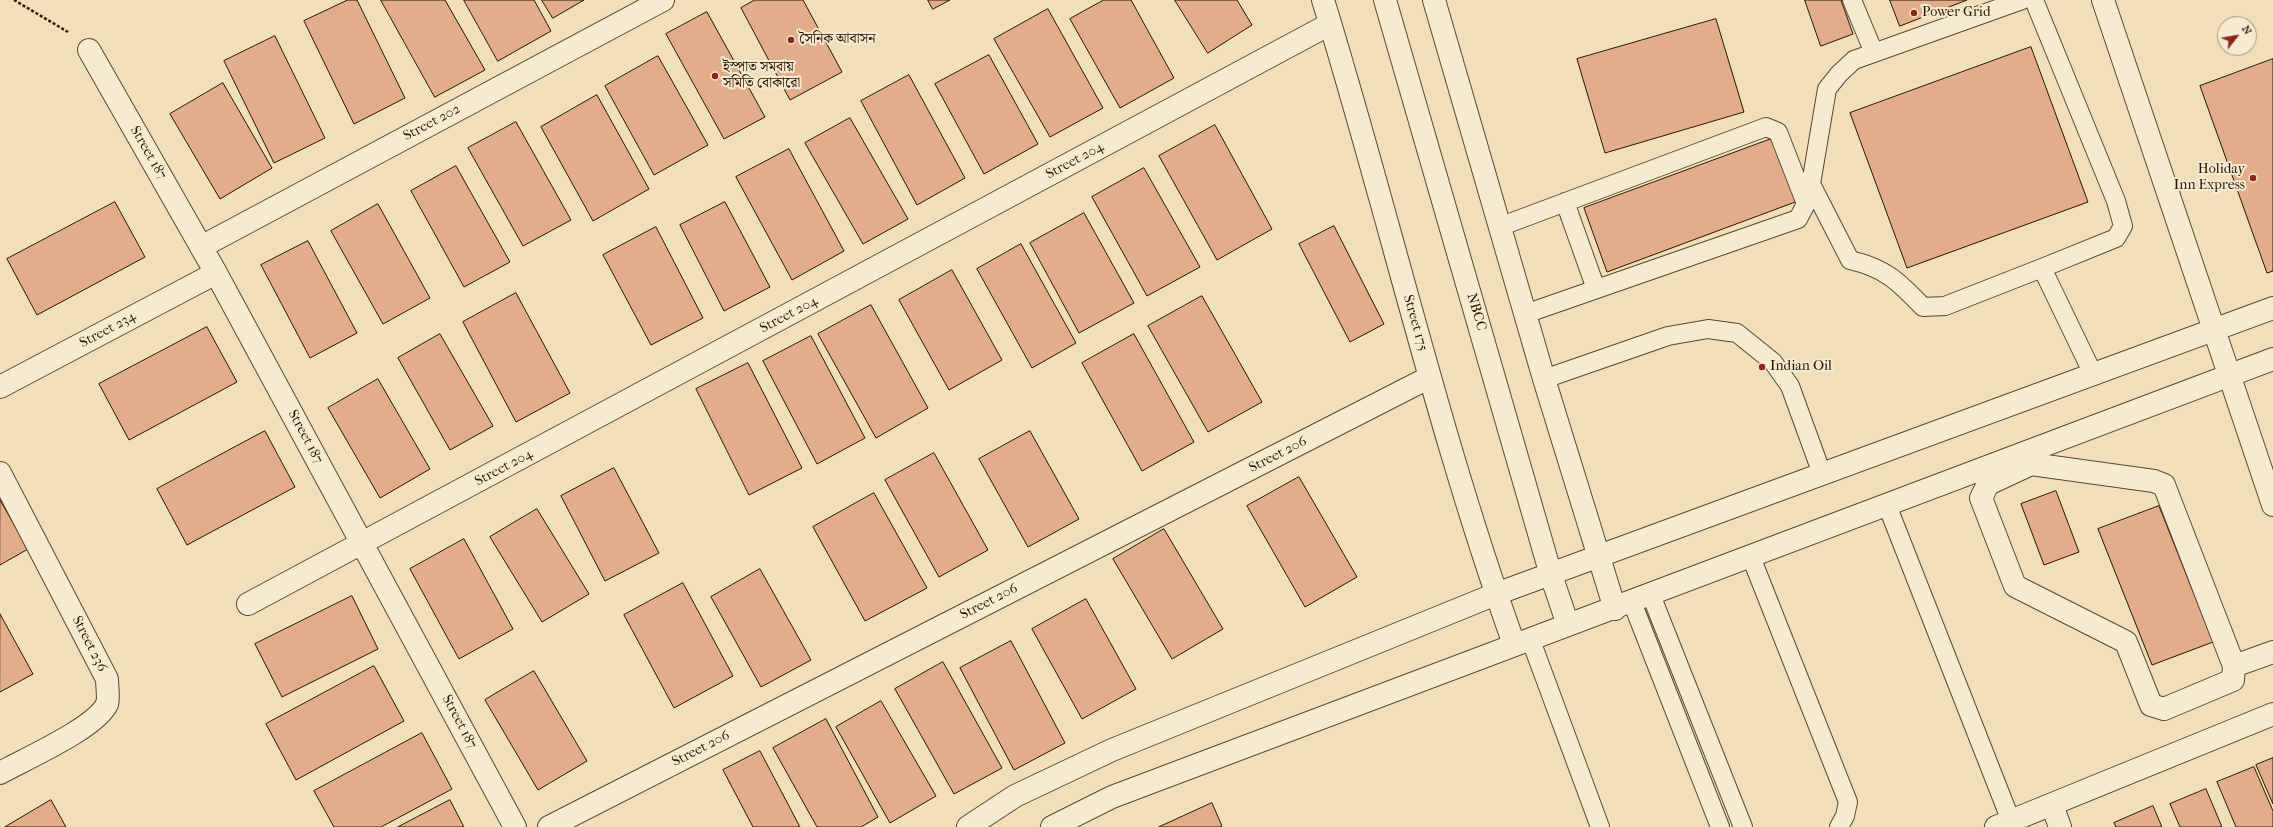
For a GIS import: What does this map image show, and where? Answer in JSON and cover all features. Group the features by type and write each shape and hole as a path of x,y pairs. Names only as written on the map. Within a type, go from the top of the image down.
{"street":[{"name":"Street 202","path":"201,247 663,0"},
{"name":"Street 175","path":"1323,0 1430,377 1496,594 1522,641"},
{"name":"NBCC","path":"1386,0 1551,575 1568,625"},
{"path":"1434,0 1499,226 1598,558 1632,602"},
{"path":"2103,0 2273,505"},
{"name":"Street 204","path":"248,604 1330,24"},
{"name":"Street 187","path":"90,50 216,273 515,827"},
{"name":"Street 234","path":"0,388 216,273"},
{"path":"968,827 1015,796 1112,750 1496,594 1598,558 2273,308"},
{"path":"1052,827 1112,797 1522,641 1632,602 2230,374 2273,359"},
{"name":"Street 206","path":"549,827 1430,377"},
{"path":"2031,464 2154,481 2164,486 2234,666 2233,680 2164,709 2151,705 2126,642 2015,586 1981,498 1988,484 2031,464"},
{"name":"Street 236","path":"0,473 107,680 108,703 100,714 86,726 0,773"},
{"path":"2234,666 2273,652"},
{"path":"2004,824 2273,714"},
{"path":"2052,804 2060,827"}],"lane":[{"path":"1852,0 1874,53"},
{"path":"2022,0 1854,60 1838,74 1827,89 1811,184 1850,260 1873,265 1901,284 1923,307 1945,306 2042,268 2116,238 2123,226 2116,201 2034,0"},
{"path":"1499,226 1766,127 1778,132 1806,204 1798,218 1525,314"},
{"path":"1564,202 1596,289"},
{"path":"2042,268 2092,374"},
{"path":"1544,379 1668,336 1708,329 1737,333 1773,362 1790,386 1822,474"},
{"path":"1888,505 2004,824"},
{"path":"1751,557 1848,802 1845,816 1839,827"},
{"path":"1632,602 1720,827"},
{"path":"1632,602 1743,827"},
{"path":"1522,641 1600,827"}],"path":[{"path":"14,0 76,37 90,50"}],"building":[{"path":"348,0 357,0 405,98 354,124 304,21"},
{"path":"381,0 445,0 485,70 435,97"},
{"path":"464,0 534,0 551,31 498,61"},
{"path":"542,0 584,0 553,18"},
{"name":"সৈনিক আবাসন","path":"755,0 803,0 842,72 790,100 741,8"},
{"path":"928,0 950,0 933,9"},
{"path":"1104,0 1131,0 1174,78 1120,108 1070,19"},
{"path":"1175,0 1237,0 1252,25 1208,53"},
{"path":"1805,0 1841,0 1853,34 1821,46"},
{"name":"Power Grid","path":"1890,0 1967,0 1900,26"},
{"path":"1048,9 1103,108 1050,137 994,39"},
{"name":"ইস্পাত সমবায় সমিতি বোকারো","path":"707,12 765,117 724,139 666,34"},
{"path":"1716,19 1744,112 1605,153 1577,59"},
{"path":"275,36 325,138 274,163 224,61"},
{"path":"2031,47 2088,202 1907,268 1850,113"},
{"path":"989,55 1038,144 984,174 935,84"},
{"path":"658,56 708,145 654,175 605,86"},
{"name":"Holiday Inn Express","path":"2273,59 2273,271 2267,273 2200,86"},
{"path":"909,75 965,178 917,205 861,101"},
{"path":"223,83 272,168 220,199 170,114"},
{"path":"597,95 649,189 593,221 541,127"},
{"path":"850,118 908,219 863,244 805,143"},
{"path":"516,122 571,220 523,246 468,148"},
{"path":"1215,125 1272,229 1217,260 1159,156"},
{"path":"1774,138 1798,201 1607,272 1584,208"},
{"path":"789,149 844,251 792,280 736,177"},
{"path":"456,166 510,262 464,287 411,191"},
{"path":"1144,168 1200,267 1147,296 1092,197"},
{"path":"115,202 145,257 37,315 7,259"},
{"path":"725,202 770,287 724,311 680,225"},
{"path":"378,204 430,298 383,324 331,231"},
{"path":"1084,213 1134,303 1079,333 1030,243"},
{"path":"1334,226 1384,324 1350,342 1299,244"},
{"path":"656,227 703,318 651,345 603,255"},
{"path":"308,241 357,333 310,358 261,265"},
{"path":"1021,244 1076,343 1032,368 977,269"},
{"path":"952,270 1002,360 949,390 899,300"},
{"path":"516,293 570,393 516,422 463,322"},
{"path":"1202,296 1262,402 1208,432 1148,326"},
{"path":"871,305 928,408 876,438 818,334"},
{"path":"207,327 237,382 129,440 99,384"},
{"path":"440,334 493,426 450,450 398,358"},
{"path":"1134,334 1194,442 1142,471 1082,363"},
{"path":"811,336 865,438 817,464 763,361"},
{"path":"748,363 802,468 749,495 696,389"},
{"path":"378,379 430,469 380,498 328,408"},
{"path":"265,431 295,487 187,545 157,489"},
{"path":"1030,431 1079,519 1028,547 979,459"},
{"path":"934,453 988,550 939,577 885,480"},
{"path":"614,468 659,553 605,581 561,496"},
{"path":"1299,477 1357,577 1305,607 1247,506"},
{"path":"2056,491 2079,552 2044,565 2021,504"},
{"path":"874,493 927,588 865,621 813,527"},
{"path":"0,500 28,549 0,565"},
{"path":"2159,506 2213,642 2152,665 2098,529"},
{"path":"537,509 589,594 542,622 490,537"},
{"path":"1164,529 1223,629 1172,659 1113,559"},
{"path":"464,539 513,629 459,659 410,569"},
{"path":"760,569 811,660 761,687 711,597"},
{"path":"683,583 733,676 674,708 624,615"},
{"path":"352,596 378,649 282,697 255,644"},
{"path":"1086,599 1136,689 1082,719 1032,629"},
{"path":"0,614 33,674 0,692"},
{"path":"1011,641 1065,743 1014,770 960,668"},
{"path":"943,662 1002,768 954,794 895,689"},
{"path":"374,666 404,721 296,780 266,724"},
{"path":"534,671 587,761 538,790 485,700"},
{"path":"881,701 936,796 890,823 836,727"},
{"path":"826,719 878,817 861,827 817,827 773,748"},
{"path":"422,733 452,789 381,827 334,827 314,791"},
{"path":"760,751 800,827 753,827 723,770"},
{"path":"2273,758 2273,804 2256,765"},
{"path":"2254,767 2273,811 2273,827 2236,827 2217,782"},
{"path":"2206,789 2222,827 2180,827 2170,804"},
{"path":"51,800 66,827 5,827"},
{"path":"450,800 464,827 398,827"},
{"path":"1212,803 1222,826 1220,827 1159,827"},
{"path":"2153,806 2162,827 2116,827 2114,823"}],"place":[{"name":"Power Grid","path":"1914,13"},
{"name":"সৈনিক আবাসন","path":"791,40"},
{"name":"ইস্পাত সমবায় সমিতি বোকারো","path":"715,76"},
{"name":"Holiday Inn Express","path":"2253,178"},
{"name":"Indian Oil","path":"1762,367"}]}
